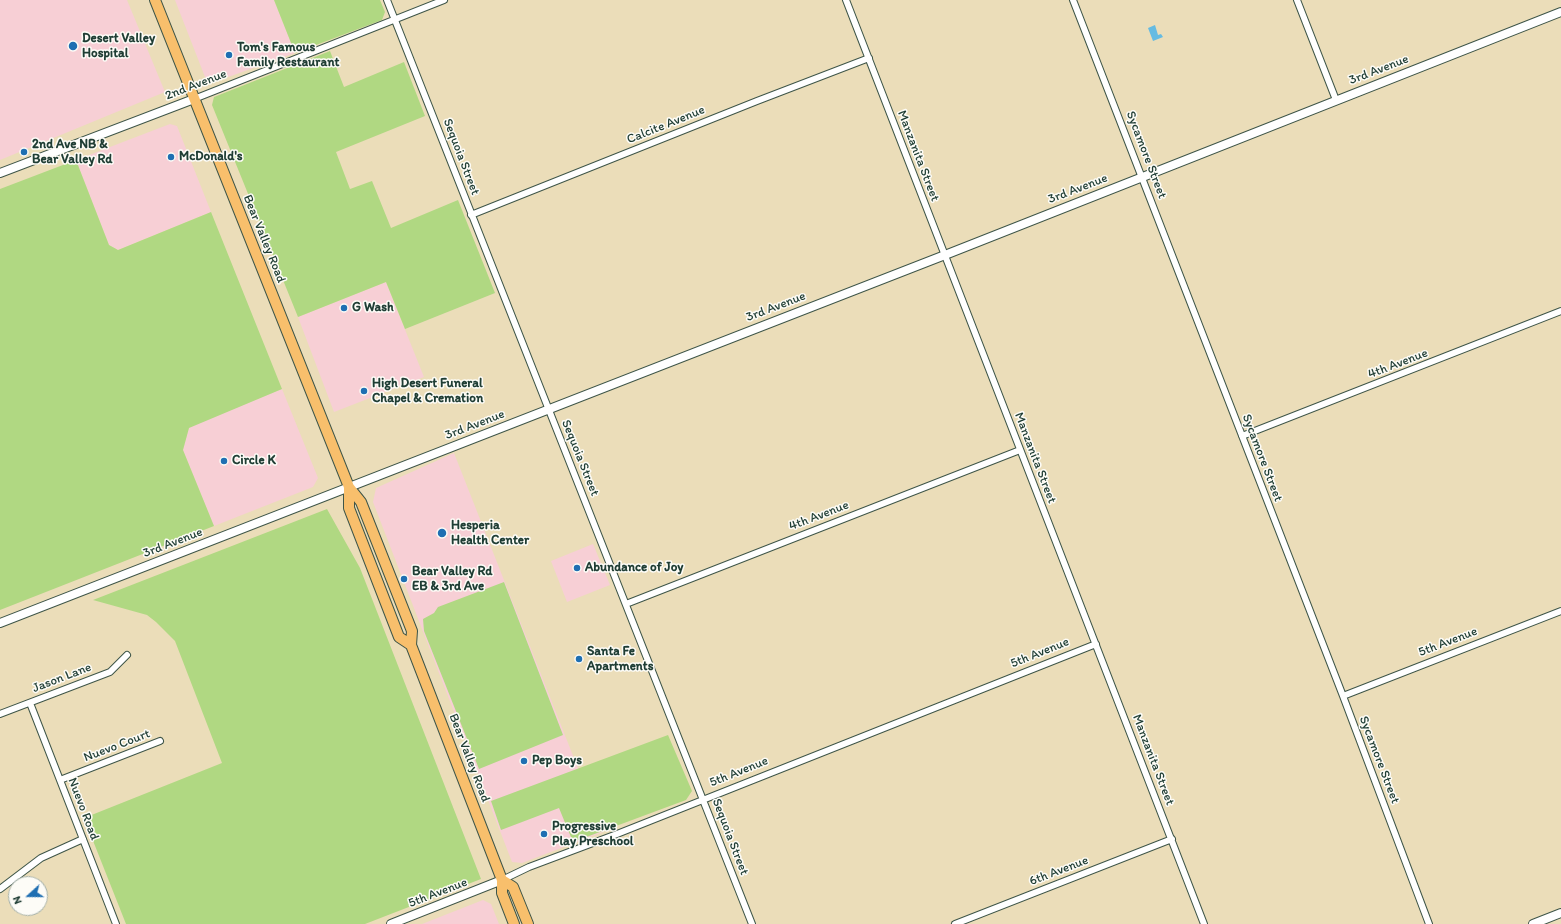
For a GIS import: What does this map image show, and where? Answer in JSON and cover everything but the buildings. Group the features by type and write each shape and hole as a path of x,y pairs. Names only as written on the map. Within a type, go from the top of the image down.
{"main road":[{"name":"Bear Valley Road","path":"155,0 349,487 362,502 412,631 411,645 502,880 502,893 514,924"},
{"name":"Bear Valley Road","path":"349,487 348,508 400,637 411,645"},
{"name":"Bear Valley Road","path":"502,880 513,887 528,924"}],"street":[{"name":"Sequoia Street","path":"388,0 471,215 752,924"},
{"name":"2nd Avenue","path":"0,173 194,99 444,0"},
{"name":"Manzanita Street","path":"846,0 1204,924"},
{"name":"Sycamore Street","path":"1073,0 1343,696 1429,924"},
{"path":"1297,0 1336,100"},
{"name":"3rd Avenue","path":"0,623 945,255 1561,12"},
{"name":"Calcite Avenue","path":"471,215 869,58"},
{"name":"4th Avenue","path":"1242,436 1561,311"},
{"name":"4th Avenue","path":"626,604 1020,450"},
{"name":"5th Avenue","path":"1343,696 1561,611"},
{"name":"5th Avenue","path":"391,924 502,880 529,866 617,834 1096,644"},
{"name":"Jason Lane","path":"0,714 110,672 127,655"},
{"name":"Nuevo Road","path":"30,703 116,924"},
{"name":"Nuevo Court","path":"60,780 160,741"},
{"path":"0,889 41,858 83,839"},
{"name":"6th Avenue","path":"955,924 1172,839"},
{"path":"1533,924 1561,913"}],"shaded area":[{"name":"Desert Valley Hospital","path":"0,0 127,0 165,92 0,160"},
{"path":"175,0 274,0 295,53 211,82 205,77"},
{"path":"170,124 177,126 211,212 118,250 109,245 76,160"},
{"path":"386,282 424,377 334,412 298,317"},
{"path":"282,389 318,478 313,487 214,526 183,450 189,427"},
{"path":"454,453 603,832 522,863 512,862 373,502 376,488"},
{"path":"593,544 610,585 567,602 551,561"},
{"path":"483,900 491,904 499,924 422,924"}],"green space":[{"path":"274,0 380,0 385,12 382,20 295,53"},
{"path":"330,51 344,87 404,62 425,116 336,152 350,189 372,181 391,228 458,200 495,293 405,329 386,282 298,317 212,105 214,97"},
{"path":"76,160 109,245 118,250 211,212 282,389 189,428 183,450 214,526 0,610 0,189"},
{"path":"327,509 360,568 481,879 365,924 126,924 84,818 222,763 175,641 147,615 93,600"},
{"path":"504,582 563,735 479,769 424,631 423,619 434,613 438,607"},
{"path":"668,735 692,791 686,800 573,842 559,808 501,830 491,801"}],"water":[{"path":"1155,25 1158,35 1161,34 1163,37 1153,41 1148,28"}],"place":[{"name":"Desert Valley Hospital","path":"73,46"},
{"name":"Tom's Famous Family Restaurant","path":"229,55"},
{"name":"2nd Ave NB & Bear Valley Rd","path":"24,152"},
{"name":"McDonald's","path":"171,157"},
{"name":"G Wash","path":"344,308"},
{"name":"High Desert Funeral Chapel & Cremation","path":"364,391"},
{"name":"Circle K","path":"224,461"},
{"name":"Hesperia Health Center","path":"442,533"},
{"name":"Abundance of Joy","path":"577,568"},
{"name":"Bear Valley Rd EB & 3rd Ave","path":"404,579"},
{"name":"Santa Fe Apartments","path":"579,659"},
{"name":"Pep Boys","path":"524,761"},
{"name":"Progressive Play Preschool","path":"544,834"}]}
